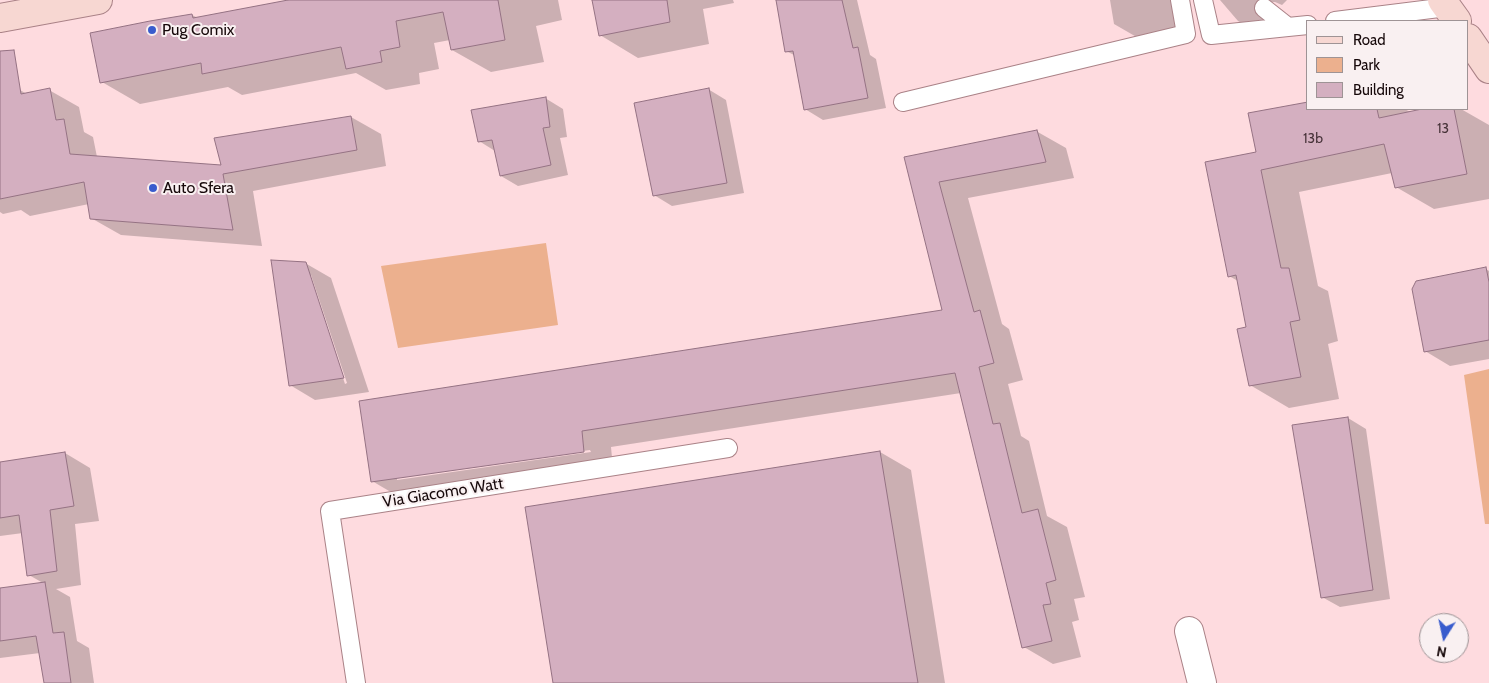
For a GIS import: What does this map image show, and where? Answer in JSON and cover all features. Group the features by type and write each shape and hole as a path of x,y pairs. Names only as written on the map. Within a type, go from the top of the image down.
{"street":[{"path":"0,18 98,0"},
{"path":"1469,39 1489,69"},
{"path":"1189,631 1202,683"}],"lane":[{"path":"903,102 1186,34 1180,0"},
{"path":"1203,0 1211,35 1306,25"},
{"path":"1264,8 1288,27"},
{"path":"1344,20 1449,9"},
{"name":"Via Giacomo Watt","path":"356,683 330,511 728,448"}],"green space":[{"path":"546,243 558,325 398,348 381,266"},
{"path":"1489,369 1489,524 1485,524 1464,375"}],"building":[{"path":"288,0 498,0 505,40 451,50 443,12 396,21 400,47 380,51 382,62 346,69 341,47 202,74 201,63 100,83 90,33 192,14 193,18"},
{"path":"592,0 667,0 670,22 599,36"},
{"path":"776,0 842,0 853,48 858,47 868,98 804,110 793,51 785,52"},
{"path":"14,50 21,94 50,88 56,120 64,119 70,154 221,165 214,138 351,116 357,150 223,174 233,230 90,219 84,182 0,199 0,51"},
{"path":"709,88 727,183 653,196 634,103"},
{"path":"546,97 550,127 543,128 551,165 500,176 492,140 478,142 471,110"},
{"path":"1306,102 1306,110 1377,110 1379,118 1417,110 1454,110 1467,174 1395,188 1384,144 1261,170 1281,268 1289,268 1300,320 1290,322 1301,377 1249,386 1237,329 1246,327 1236,275 1228,277 1205,162 1256,152 1248,113"},
{"path":"1037,130 1046,162 939,182 974,312 980,310 994,363 979,367 993,424 1000,423 1022,513 1038,509 1056,580 1046,583 1051,604 1043,605 1052,641 1022,648 955,373 582,431 584,452 371,482 359,401 942,310 904,157"},
{"path":"271,260 306,262 344,378 289,386"},
{"path":"1486,267 1489,282 1489,340 1424,352 1412,289 1416,281"},
{"path":"1348,417 1373,590 1321,598 1292,425"},
{"path":"880,451 918,683 553,683 525,507"},
{"path":"65,452 74,506 50,510 57,571 27,576 19,515 0,518 0,462"},
{"path":"45,582 53,633 64,632 71,683 44,683 36,636 0,641 0,588"}],"place":[{"name":"Pug Comix","path":"152,30"},
{"name":"Auto Sfera","path":"153,188"}]}
